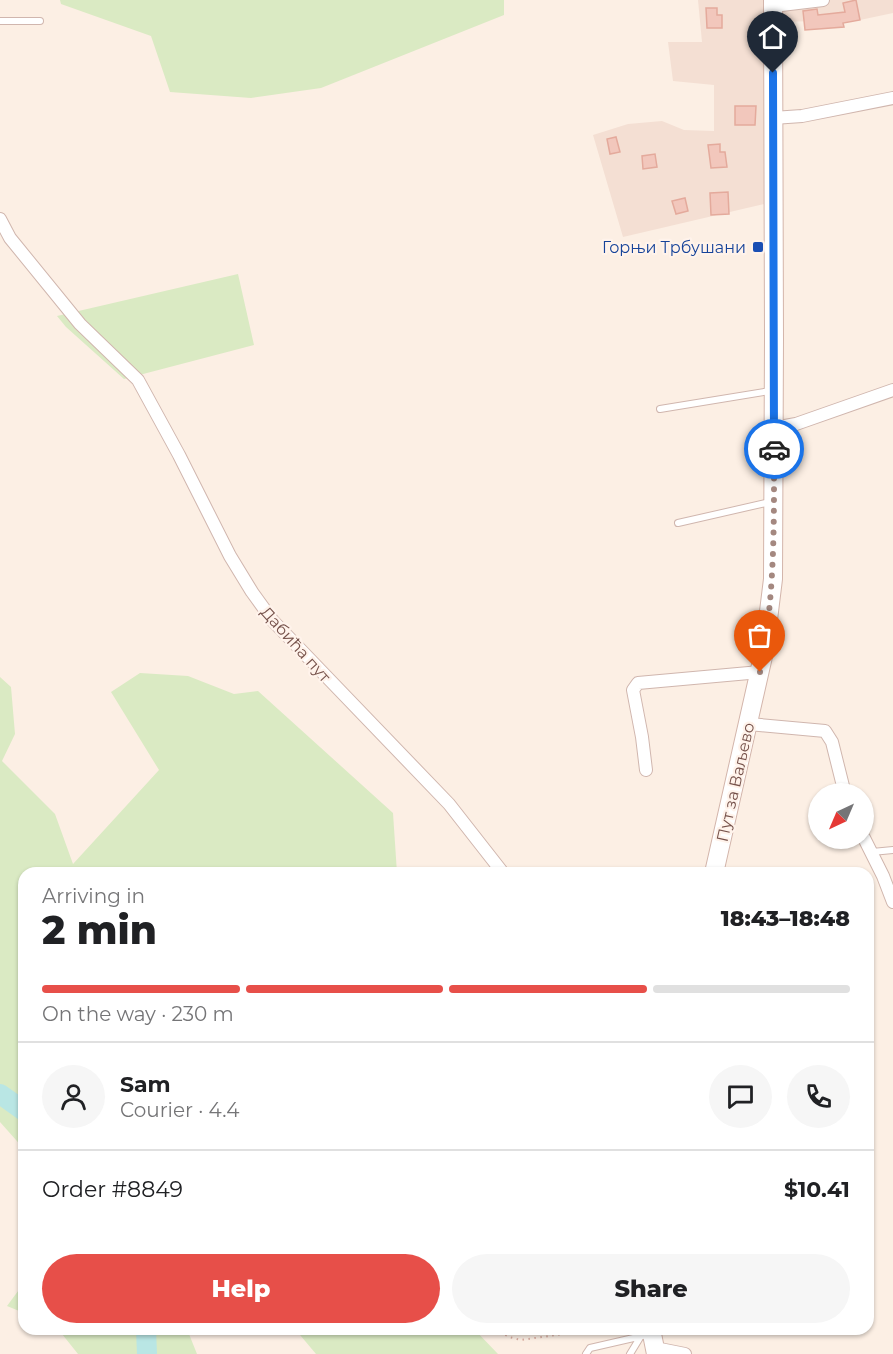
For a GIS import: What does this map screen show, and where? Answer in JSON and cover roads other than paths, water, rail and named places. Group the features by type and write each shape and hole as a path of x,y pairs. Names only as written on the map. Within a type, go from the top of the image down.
{"main road":[{"name":"Пут за Ваљево","path":"715,867 760,672 772,586 774,501 773,3"}],"street":[{"path":"773,3 823,0"},
{"path":"773,118 802,116 893,98"},
{"name":"Дабића пут","path":"0,219 10,238 80,324 138,380 230,556 273,621 449,804 498,867"},
{"path":"774,428 796,424 893,390"},
{"path":"646,770 633,690 638,683 760,672"},
{"path":"749,724 825,730 832,742 842,783"},
{"path":"870,849 893,903"},
{"path":"651,1340 680,1353"}],"lane":[{"path":"0,21 40,21"},
{"path":"660,409 774,391"},
{"path":"678,523 774,501"},
{"path":"871,852 893,850"},
{"path":"586,1354 590,1348 651,1340"},
{"path":"630,1354 651,1340"}],"waterway":[{"path":"0,1094 18,1107"},
{"path":"146,1335 147,1354"}],"place":[{"name":"Горњи Трбушани","path":"758,247"}]}
